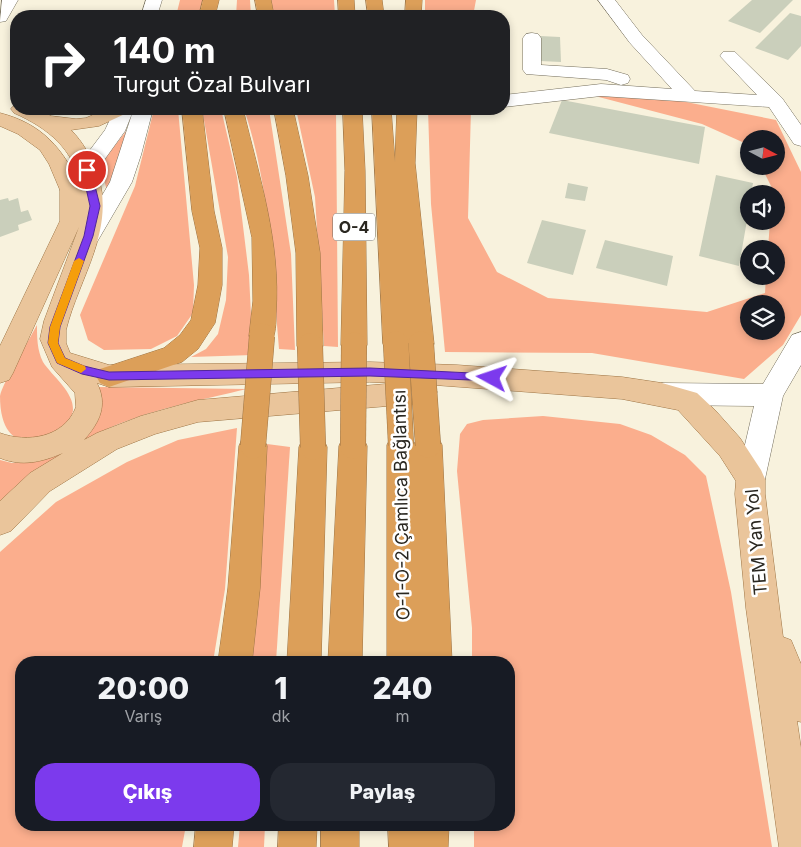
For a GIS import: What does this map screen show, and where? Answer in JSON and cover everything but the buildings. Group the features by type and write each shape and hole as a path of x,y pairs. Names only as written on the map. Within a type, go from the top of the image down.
{"highway":[{"path":"109,376 173,355 189,342 203,323 210,285 211,248 203,211 193,115"},
{"path":"234,115 264,238 265,301 244,588 236,656"},
{"path":"284,115 297,176 308,253 312,447 304,656"},
{"name":"O-4","path":"345,656 354,345 355,171 352,115"},
{"name":"O-1-O-2 Çamlıca Bağlantısı","path":"382,115 409,344 415,445 404,656"},
{"path":"407,115 405,163 409,344"},
{"path":"415,445 434,656"},
{"path":"213,847 215,831"},
{"path":"297,847 298,831"},
{"path":"340,831 340,847"},
{"path":"407,831 408,847"},
{"path":"429,847 430,831"}],"main road":[{"path":"0,445 12,450 40,450 62,441 82,423 89,404 88,393 61,360 53,343 55,327 89,236 95,206 87,170 70,138 46,121 34,115"},
{"path":"46,121 72,127 88,124 108,115"},
{"path":"0,119 25,130 47,146 59,163 71,190 71,221 0,373"},
{"path":"61,360 82,369 109,376 370,372 458,375 545,383"},
{"path":"0,521 40,482 107,441 151,424 198,411 545,383"},
{"name":"TEM Yan Yol","path":"545,383 622,388 662,394 687,401 705,418 730,447 751,479 750,494 762,608 798,847"},
{"path":"762,608 801,705"}],"street":[{"path":"0,17 10,0"},
{"path":"606,0 682,96"},
{"path":"532,38 532,70 607,75 682,96"},
{"path":"728,56 774,102 801,140"},
{"path":"510,100 601,90 774,102"},
{"path":"71,190 115,131 120,115"},
{"path":"89,236 121,182 131,155 141,115"},
{"path":"751,479 770,395 801,342"},
{"path":"662,394 770,395"}],"shaded area":[{"path":"180,0 203,0 200,10 178,10"},
{"path":"237,0 250,0 251,10 236,10"},
{"path":"271,0 334,0 335,10 273,10"},
{"path":"425,0 476,0 474,10 425,10"},
{"path":"595,91 681,101 776,120 781,130 740,130 740,141 702,124 595,96"},
{"path":"153,115 179,115 194,285 193,313 177,336 151,349 104,350 88,340 80,315 135,186"},
{"path":"203,115 222,115 237,177 249,275 253,355 191,357 206,349 218,334 226,300 228,257"},
{"path":"246,115 270,115 291,254 295,350 279,349 269,228 253,138"},
{"path":"297,115 336,115 338,347 324,346 315,197"},
{"path":"428,115 471,115 468,218 497,272 548,298 707,312 740,301 740,340 785,340 785,295 759,295 765,293 765,285 785,285 785,240 769,240 769,230 785,230 785,185 770,185 766,175 785,175 785,139 801,172 801,315 783,345 744,379 592,353 445,352 431,204"},
{"path":"131,125 107,191 100,164"},
{"path":"37,325 38,344 43,362 62,384 70,397 73,410 69,419 61,428 49,436 36,440 23,440 11,434 3,420 0,396 11,371"},
{"path":"99,387 247,389 159,410 106,430 80,443 55,459 10,498 0,510 0,460 12,463 40,459 95,411"},
{"path":"543,416 620,424 651,435 685,455 706,476 731,592 772,847 474,847 474,831 515,831 515,656 472,656 472,628 457,471 460,434 467,424 483,420"},
{"path":"237,428 225,589 214,656 15,656 15,831 185,831 182,847 0,847 0,552 56,502 127,462 178,440"},
{"path":"267,444 290,447 276,656 252,656"},
{"path":"239,831 265,831 264,847 238,847"}],"slow traffic":[{"path":"79,261 64,298 55,327 53,343 61,360 81,369"}],"route":[{"path":"87,170 95,206 89,236 64,298 55,327 53,343 61,360 82,369 109,376 370,372 492,378"}]}
